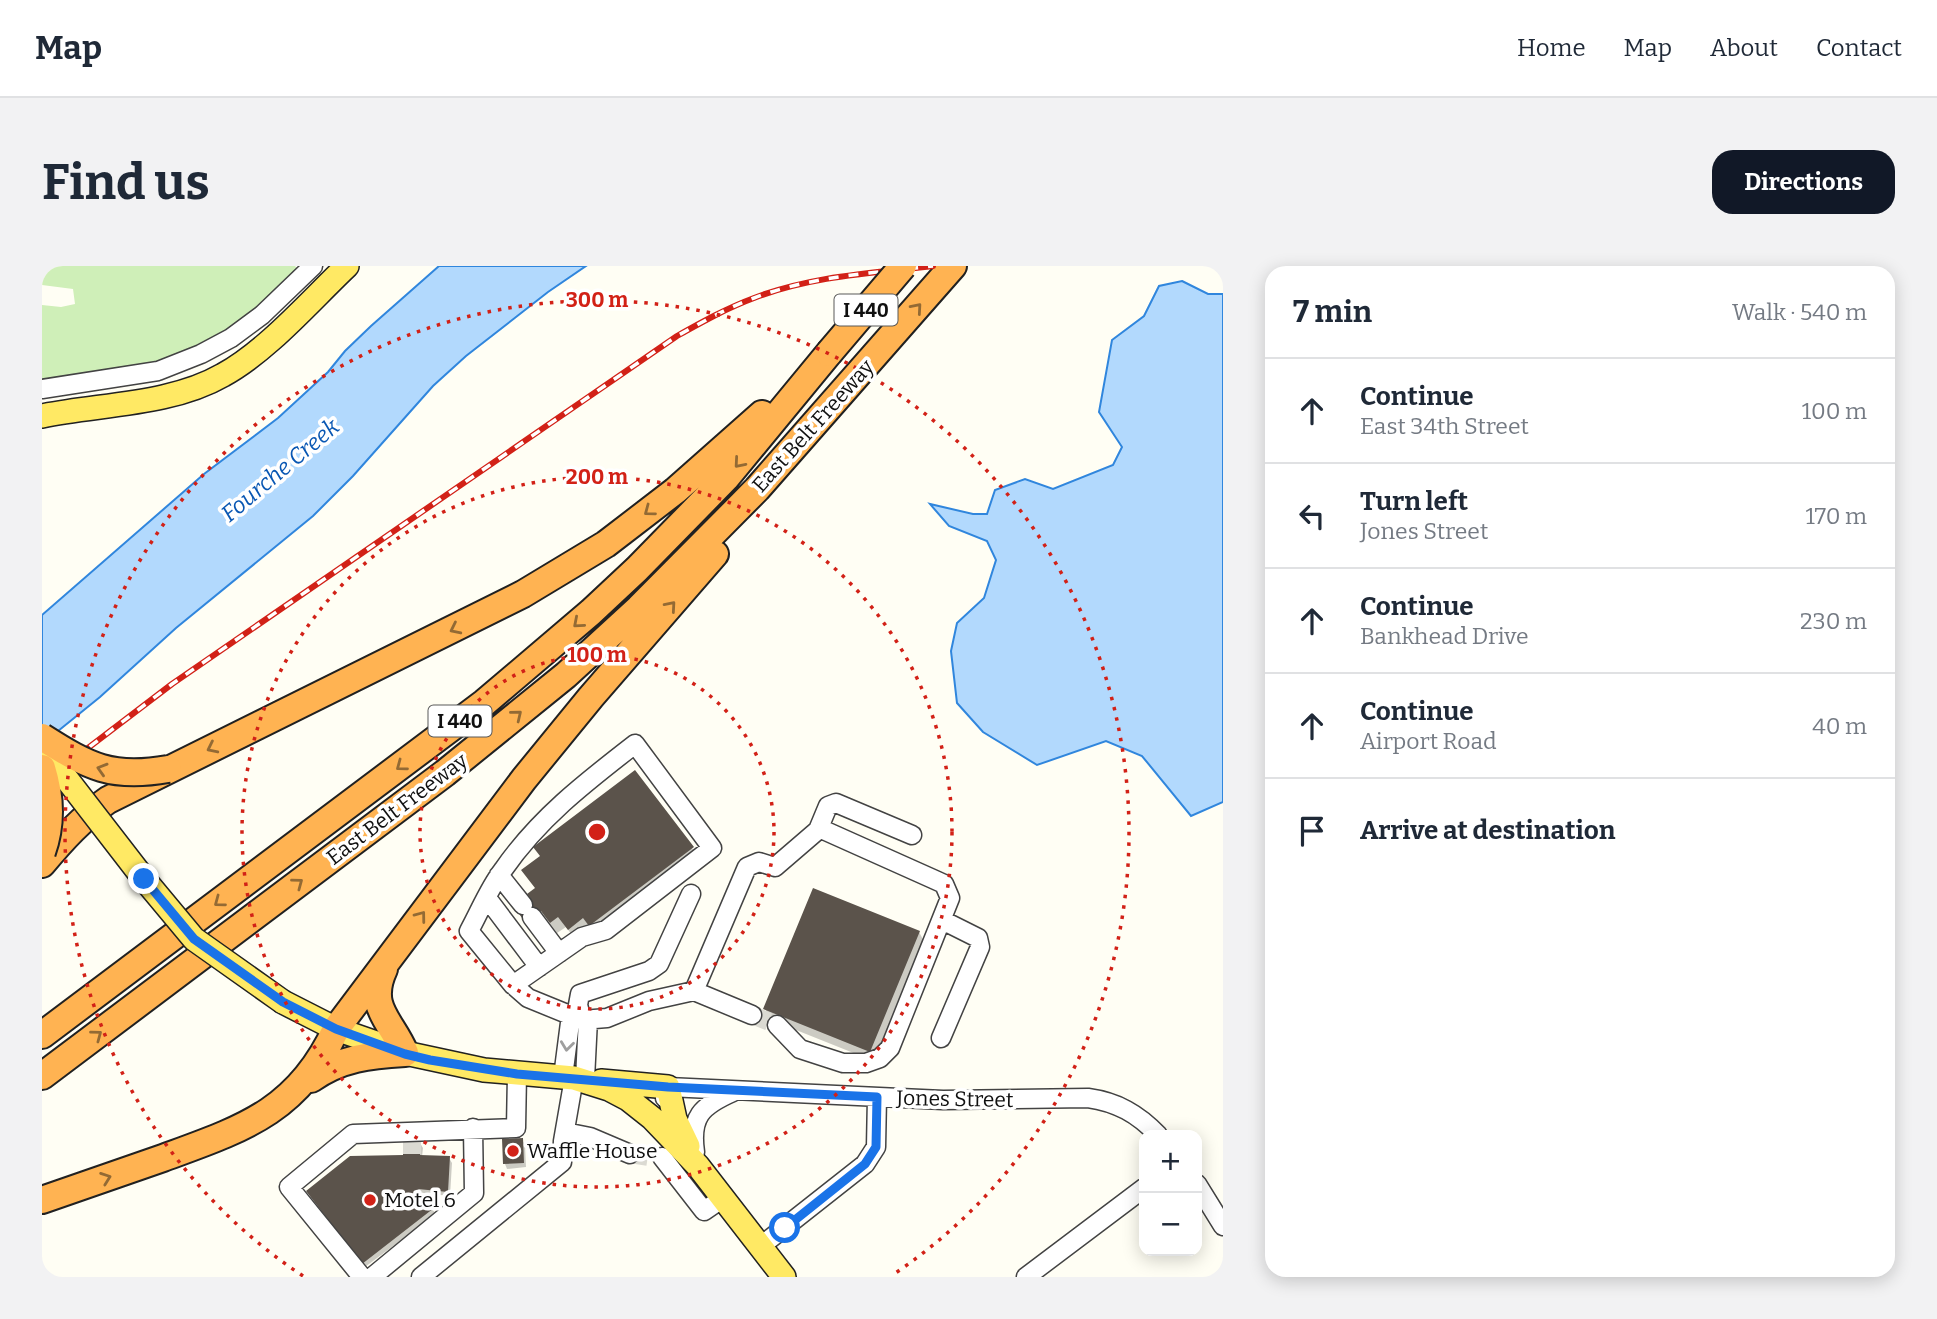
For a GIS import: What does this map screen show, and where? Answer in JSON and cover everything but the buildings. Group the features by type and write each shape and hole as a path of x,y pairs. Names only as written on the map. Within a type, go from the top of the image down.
{"highway":[{"name":"East Belt Freeway","path":"42,1035 484,703 591,612 638,569 726,478 903,266"},
{"name":"East Belt Freeway","path":"42,1076 445,773 566,675 704,544 815,425 953,266"},
{"path":"42,864 92,811 169,769 503,605 606,544 718,454 830,353"},
{"path":"293,1092 324,1056 336,1029 524,779 591,697 748,516 815,425"},
{"path":"42,737 67,753 107,771 130,774 169,769"},
{"path":"42,768 50,810 42,852"},
{"path":"42,1200 233,1132 269,1112 327,1068 351,1059 405,1054 400,1041 382,1015 379,1004 378,982 389,959"}],"main road":[{"path":"42,416 182,392 222,376 249,358 347,266"},
{"path":"42,747 150,887 194,939 283,1002 336,1029 405,1054 517,1074 574,1078 609,1090 628,1099 666,1148 698,1166"},
{"name":"Jones Street","path":"574,1078 668,1087"},
{"path":"668,1087 675,1119 698,1166 784,1277"}],"street":[{"path":"42,389 158,371 201,355 232,338 262,315 313,266"},
{"path":"513,985 582,937 606,930 712,848 635,744 566,798 528,836 499,875 469,931 513,985 528,998 580,1018 607,1018 649,1001 694,991 752,1014"},
{"path":"694,991 747,867 759,862 775,867 820,828 828,806 836,803 912,835"},
{"path":"777,1025 800,1049 843,1063 866,1063 880,1058 890,1048 950,898 944,884 820,828"},
{"path":"499,875 559,953"},
{"path":"421,1277 562,1162 574,1078 580,994 649,971 659,964 691,894"},
{"path":"487,898 539,967"},
{"path":"941,1038 980,947 978,937 942,920"},
{"path":"405,1141 434,1130 516,1128 517,1074"},
{"path":"668,1087 664,1107 666,1148 704,1211 723,1198"},
{"name":"Jones Street","path":"668,1087 943,1100 1100,1100 1125,1108 1153,1130"},
{"path":"698,1166 693,1136 699,1113 737,1090"},
{"path":"761,1246 865,1164 876,1147 877,1097"},
{"path":"372,1277 474,1193 473,1128"},
{"path":"362,1277 289,1187 353,1134 405,1141 429,1139 434,1130"},
{"path":"565,1132 590,1137 630,1154"},
{"path":"1026,1277 1139,1192"},
{"path":"1202,1192 1223,1226"}],"green space":[{"path":"42,266 297,268 243,318 204,345 136,367 42,382 42,305 61,307 75,304 73,289 42,285"}],"water":[{"name":"Fourche Creek","path":"439,266 586,266 466,356 433,386 353,476 313,516 176,628 100,697 42,744 42,615 204,474 278,418 328,372 371,326"},
{"path":"1182,281 1208,294 1223,294 1223,802 1191,816 1142,756 1106,741 1037,765 983,732 957,703 951,651 957,623 984,598 996,560 987,541 949,526 930,504 973,514 987,514 995,490 1025,479 1053,489 1113,465 1122,447 1099,412 1112,340 1144,316 1159,286"}],"tunnel":[{"path":"752,1015 777,1025"},
{"path":"403,1145 421,1145"},
{"path":"630,1154 656,1158"}],"railway":[{"path":"42,783 172,684 677,336 734,306 776,291 842,276 933,266"}],"place":[{"name":"Waffle House","path":"513,1151"},
{"name":"Motel 6","path":"370,1200"}],"route":[{"path":"144,879 194,939 283,1002 336,1029 405,1054 517,1074 699,1089 877,1097 876,1147 865,1164 785,1228"}]}
